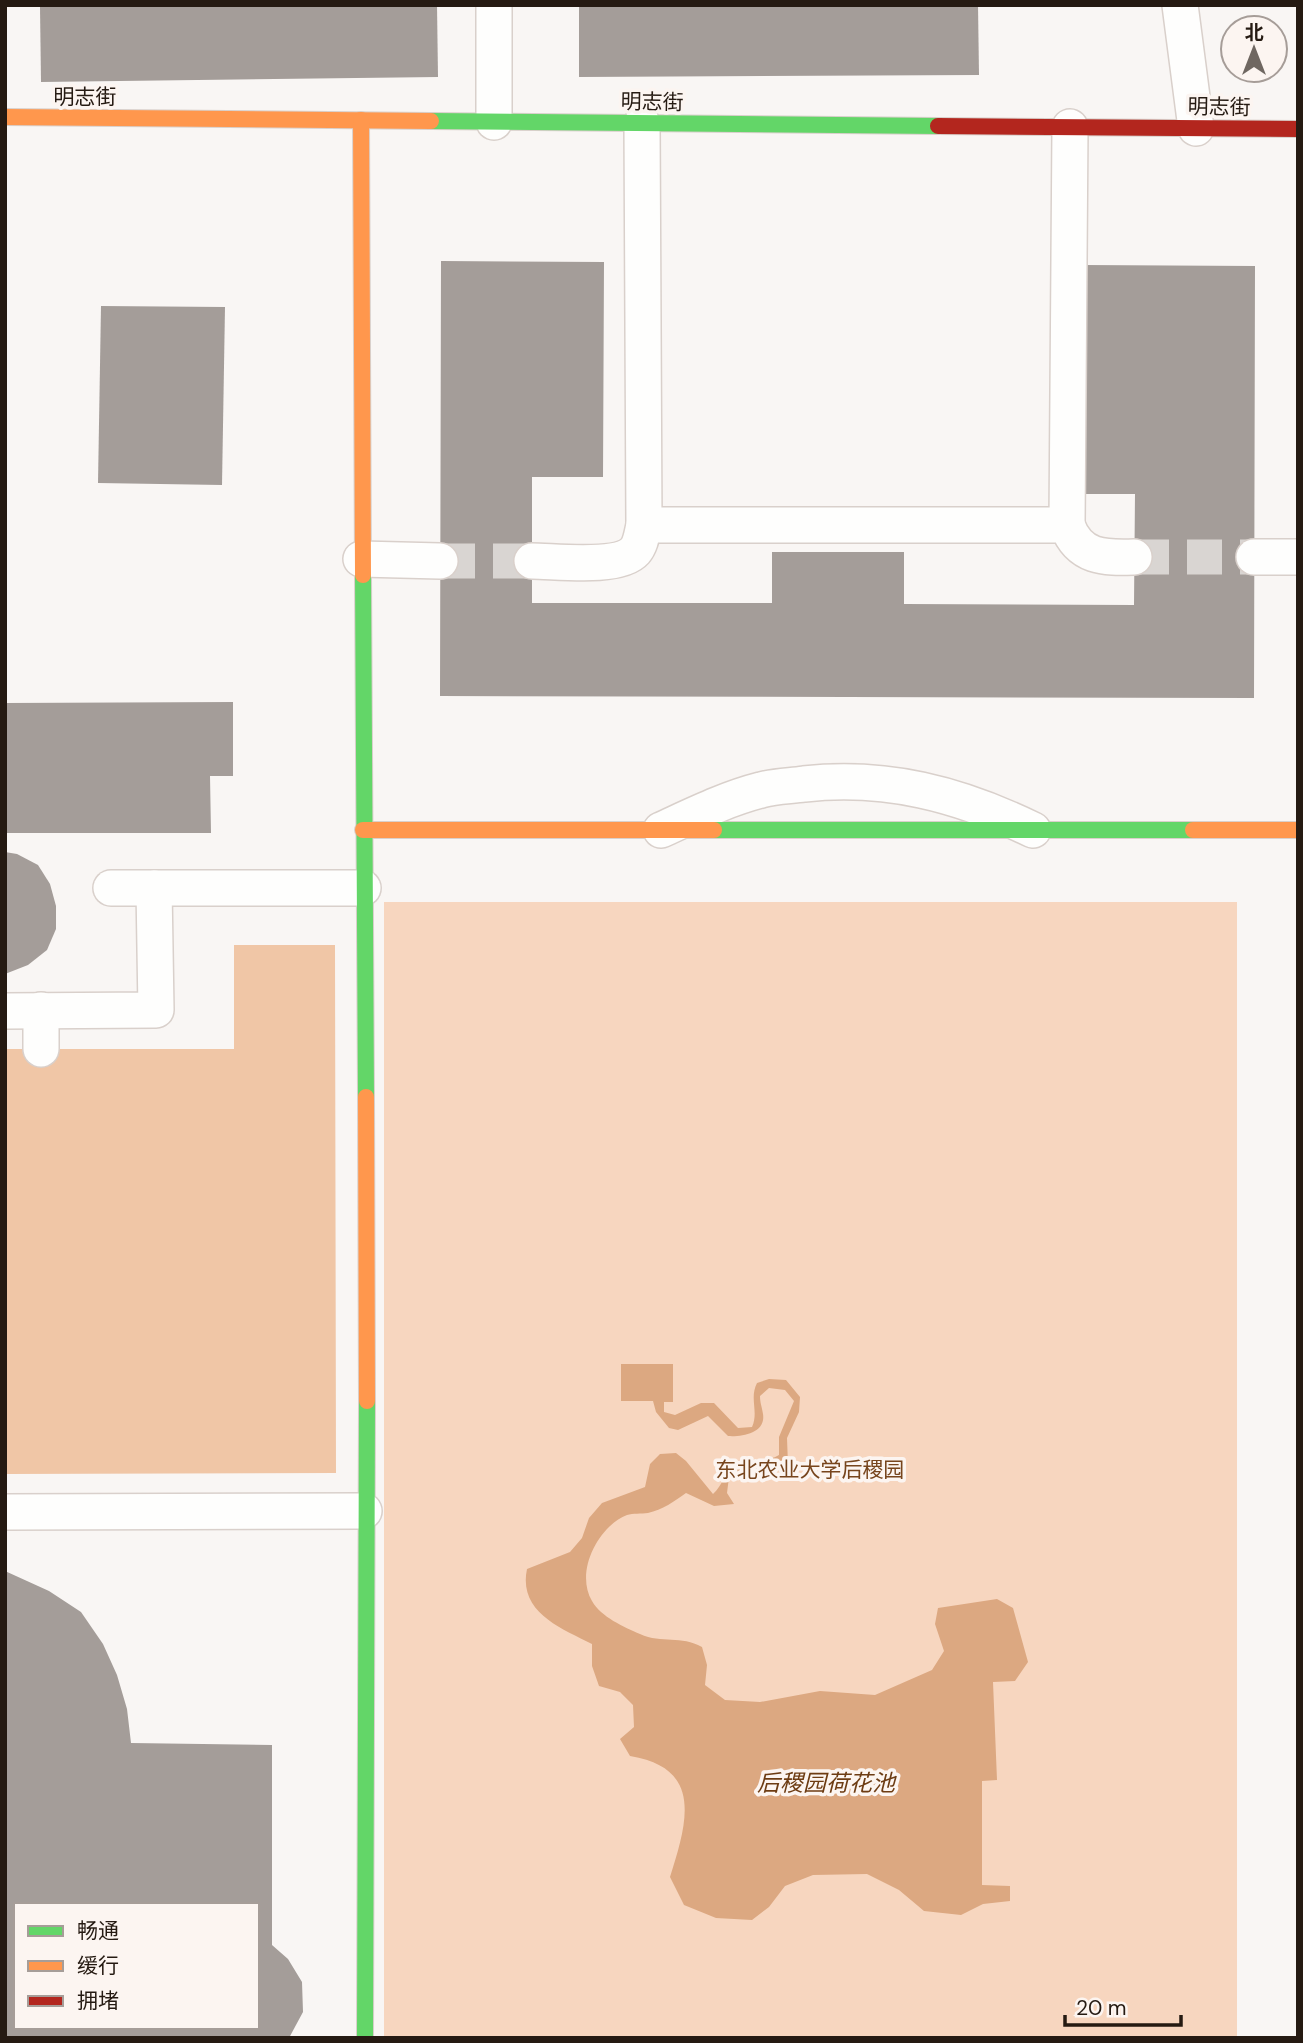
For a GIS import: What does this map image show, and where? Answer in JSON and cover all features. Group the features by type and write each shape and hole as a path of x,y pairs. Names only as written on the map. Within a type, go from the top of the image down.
{"street":[{"path":"494,5 494,122"},
{"path":"1180,5 1196,128"},
{"name":"明志街","path":"5,117 1298,129"},
{"path":"362,120 361,559 367,1338 364,1511 365,2038"},
{"path":"532,561 608,562 623,559 635,551 644,525 642,123"},
{"path":"1070,127 1068,525 1072,538 1089,554 1101,558 1134,557"},
{"path":"644,525 1068,525"},
{"path":"1254,557 1298,557"},
{"path":"361,559 440,561"},
{"path":"661,830 719,803 764,789 828,782 892,783 949,794 1032,830"},
{"path":"363,830 1298,830"},
{"path":"111,888 363,888"},
{"path":"5,1011 156,1010 154,888"},
{"path":"41,1010 41,1049"},
{"path":"5,1512 364,1511"}],"green space":[{"name":"东北农业大学后稷园","path":"384,902 1237,902 1237,2038 384,2038"}],"shaded area":[{"path":"234,945 335,945 336,1473 5,1474 5,1049 234,1049"}],"water":[{"name":"后稷园荷花池","path":"621,1364 673,1364 673,1402 664,1402 664,1412 675,1415 701,1403 714,1403 738,1428 752,1427 757,1383 769,1379 786,1380 800,1397 799,1412 787,1438 788,1465 769,1472 745,1467 729,1477 727,1493 734,1504 714,1506 686,1493 658,1510 627,1515 616,1521 598,1540 588,1565 587,1590 601,1612 620,1625 648,1637 687,1641 702,1647 707,1665 705,1685 725,1700 760,1702 820,1691 875,1695 932,1670 944,1651 935,1624 938,1608 997,1599 1013,1608 1028,1662 1015,1681 993,1682 997,1780 982,1781 982,1885 1010,1886 1010,1901 983,1904 961,1915 924,1911 899,1890 867,1874 813,1875 785,1886 769,1907 752,1920 716,1918 684,1905 670,1877 684,1818 680,1785 670,1772 654,1762 630,1756 620,1739 634,1727 633,1705 620,1692 599,1686 592,1666 592,1644 555,1625 535,1607 526,1584 527,1569 570,1552 582,1538 589,1518 602,1503 645,1487 650,1464 660,1454 676,1453 713,1494 730,1470 742,1461 768,1459 779,1455 779,1437 794,1401 785,1390 769,1388 760,1396 763,1414 761,1426 740,1436 728,1436 708,1416 678,1430 669,1428 656,1412 653,1401 621,1401"}],"building":[{"path":"437,5 438,77 41,82 40,7"},
{"path":"579,5 978,5 979,75 579,77"},
{"path":"441,261 604,262 603,477 532,477 532,603 772,603 772,552 904,552 904,604 1134,605 1135,494 1084,494 1084,265 1255,266 1254,698 440,696"},
{"path":"101,306 225,307 222,485 98,483"},
{"path":"233,702 233,776 210,776 211,833 5,833 5,703"},
{"path":"5,852 17,854 38,865 50,884 56,906 56,929 47,950 28,965 5,974"},
{"path":"5,1571 49,1591 81,1612 103,1644 117,1675 127,1709 131,1743 272,1745 272,1945 288,1959 302,1982 303,2012 289,2038 5,2038"}],"tunnel":[{"path":"1134,557 1254,557"},
{"path":"440,561 532,561"}],"traffic: fast":[{"path":"431,121 938,126"},
{"path":"363,575 366,1097"},
{"path":"714,830 1193,830"},
{"path":"365,2038 367,1401"}],"traffic: slow":[{"path":"5,117 431,121"},
{"path":"361,120 363,575"},
{"path":"363,830 714,830"},
{"path":"1193,830 1298,830"},
{"path":"366,1097 367,1401"}],"traffic: jam":[{"path":"938,126 1298,129"}]}
